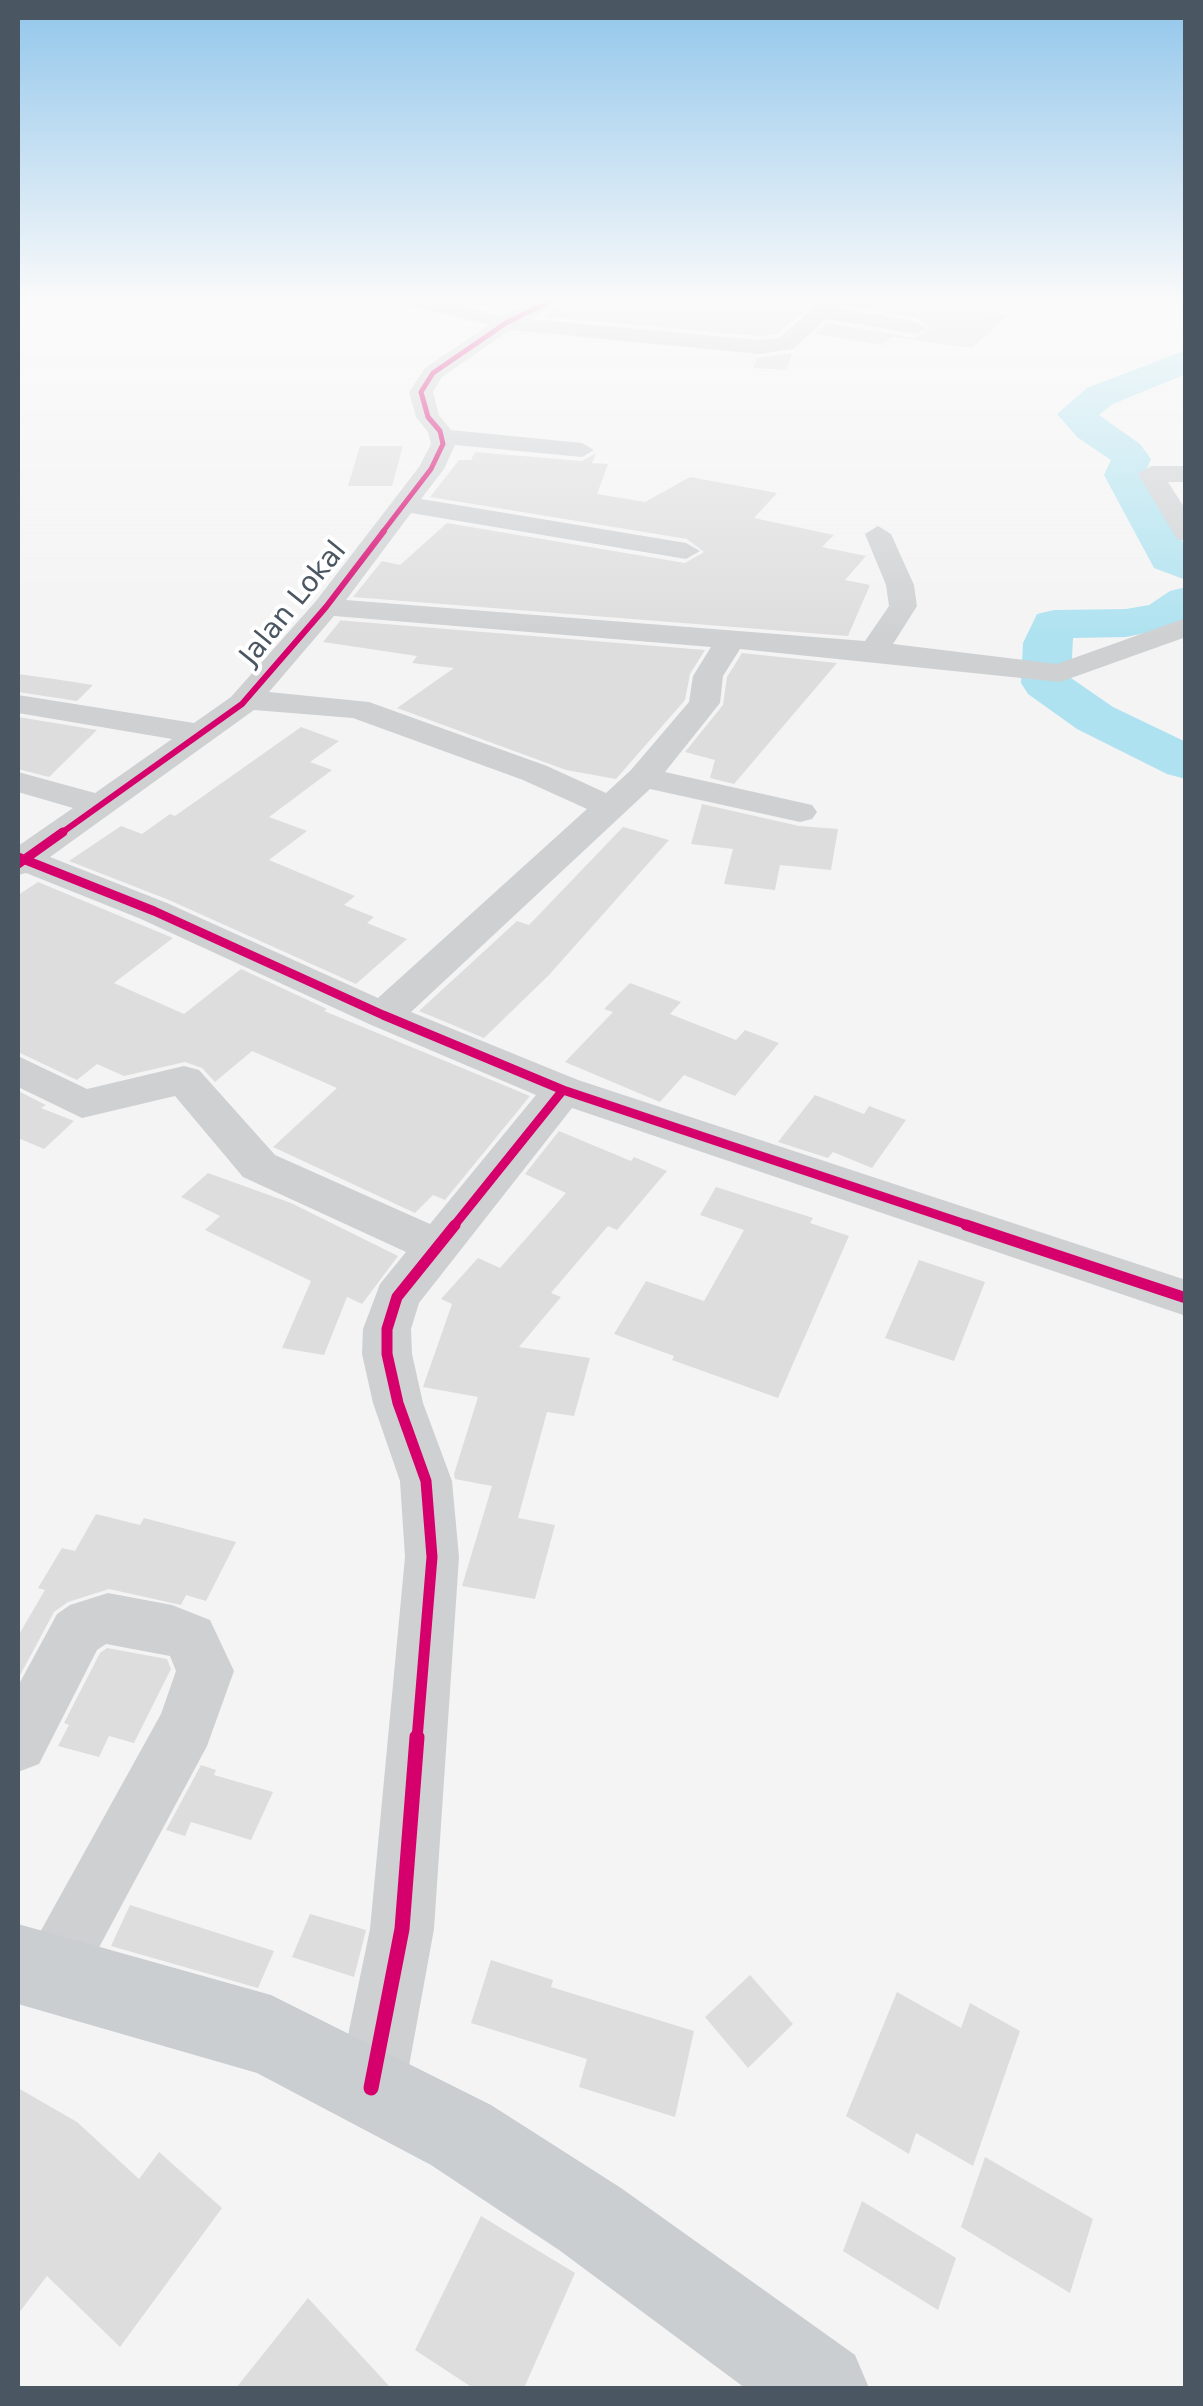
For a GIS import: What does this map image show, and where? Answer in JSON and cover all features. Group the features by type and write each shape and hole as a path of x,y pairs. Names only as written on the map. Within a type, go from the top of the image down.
{"main road":[{"path":"34,1969 271,2036 461,2135 590,2218 822,2388"}],"street":[{"path":"427,413 441,436 582,450"},
{"name":"Jalan Lokal","path":"21,860 245,700 326,607 430,469 443,444 441,436"},
{"path":"1186,474 1151,474 1186,533"},
{"path":"404,504 686,551"},
{"path":"874,650 903,606 900,585 878,534"},
{"path":"326,607 874,650 1060,673 1186,627"},
{"path":"383,1014 644,777 704,703 708,676 732,638"},
{"path":"245,700 358,710 535,773 612,808"},
{"path":"18,704 202,734"},
{"path":"644,777 800,812"},
{"path":"18,782 99,804"},
{"path":"21,860 154,911 563,1090 1186,1298"},
{"path":"18,1070 82,1104 184,1080 259,1166 437,1247"},
{"path":"371,2088 402,1928 432,1557 426,1480 398,1403 386,1354 386,1329 397,1297 563,1090"},
{"path":"18,1744 77,1632 90,1623 108,1618 172,1631 190,1638 200,1652 205,1671 186,1726 34,1969"}],"building":[{"path":"360,446 403,446 392,486 348,486"},
{"path":"475,452 582,461 596,453 592,463 608,464 597,494 645,502 690,477 777,493 754,518 834,535 822,547 866,556 845,580 870,585 848,636 353,597 382,561 400,565 447,523 685,563 704,552 687,539 430,497 459,460 471,460"},
{"path":"341,620 705,650 690,674 685,700 616,779 566,770 397,708 454,668 412,663 417,656 323,642"},
{"path":"742,653 837,663 734,784 710,778 715,760 685,752 723,705 727,677"},
{"path":"18,674 93,685 77,701 18,692"},
{"path":"18,717 97,730 49,777 18,769"},
{"path":"301,727 339,741 310,762 332,770 269,817 307,831 269,860 355,896 344,905 374,917 367,923 407,939 356,984 169,900 69,861 121,826 142,834 170,814 175,816"},
{"path":"702,804 799,826 838,829 831,870 780,865 775,890 724,884 733,849 691,844"},
{"path":"623,827 669,840 549,975 484,1038 419,1011 517,921 529,925"},
{"path":"38,882 173,938 114,983 184,1014 241,969 327,1009 324,1011 530,1096 445,1200 433,1195 415,1213 273,1147 337,1088 252,1051 215,1082 202,1068 185,1062 124,1076 97,1064 77,1080 18,1052 18,895"},
{"path":"630,983 681,1002 670,1014 736,1040 745,1030 779,1043 735,1096 684,1075 660,1102 565,1062 613,1012 604,1009"},
{"path":"18,1091 46,1105 41,1108 74,1121 44,1149 18,1138"},
{"path":"815,1095 864,1114 869,1106 906,1120 872,1168 833,1152 828,1158 778,1142"},
{"path":"559,1131 631,1161 634,1157 667,1171 617,1230 608,1226 551,1293 561,1297 519,1347 590,1358 574,1416 547,1412 518,1518 555,1525 535,1599 462,1586 492,1486 455,1479 454,1474 478,1397 423,1387 452,1304 441,1299 478,1258 500,1268 566,1193 525,1174"},
{"path":"208,1173 291,1203 398,1256 362,1304 347,1297 324,1355 282,1348 311,1281 205,1230 220,1216 181,1197"},
{"path":"716,1187 813,1218 810,1223 849,1236 778,1398 672,1360 674,1356 614,1334 646,1281 704,1301 744,1230 700,1215"},
{"path":"919,1260 985,1282 954,1361 885,1338"},
{"path":"96,1514 140,1525 144,1518 236,1542 206,1601 186,1595 181,1605 109,1589 68,1602 54,1612 18,1679 18,1636 45,1590 38,1588 62,1548 75,1551"},
{"path":"107,1648 167,1659 171,1669 134,1743 109,1736 99,1757 58,1746 69,1725 64,1723 100,1653"},
{"path":"201,1765 216,1770 214,1775 273,1792 251,1840 191,1822 185,1836 166,1830"},
{"path":"130,1905 274,1951 258,1988 111,1946"},
{"path":"310,1914 366,1930 354,1977 292,1957"},
{"path":"491,1960 553,1980 551,1987 694,2031 675,2117 579,2087 587,2059 471,2023"},
{"path":"750,1975 793,2024 748,2068 705,2017"},
{"path":"897,1992 961,2028 970,2003 1020,2031 973,2166 916,2133 909,2154 846,2116"},
{"path":"18,2088 77,2122 139,2179 159,2152 222,2208 120,2347 47,2276 18,2314"},
{"path":"985,2157 1093,2219 1070,2293 961,2227"},
{"path":"862,2201 956,2258 938,2310 843,2251"},
{"path":"481,2216 575,2273 524,2388 473,2388 415,2350"},
{"path":"308,2298 391,2388 236,2388"}],"waterway":[{"path":"1077,413 1131,459 1124,475 1141,509 1170,559 1186,567"},
{"path":"1186,601 1163,616 1126,623 1054,624 1047,643 1046,683 1095,718 1186,763"}],"cycle path":[{"path":"18,864 242,704 326,607 431,469 443,444 440,431 427,413"},
{"path":"18,857 154,911 383,1015 563,1090 1186,1298"},
{"path":"371,2088 402,1929 432,1557 426,1481 398,1403 387,1354 387,1329 397,1297 563,1090"}]}
